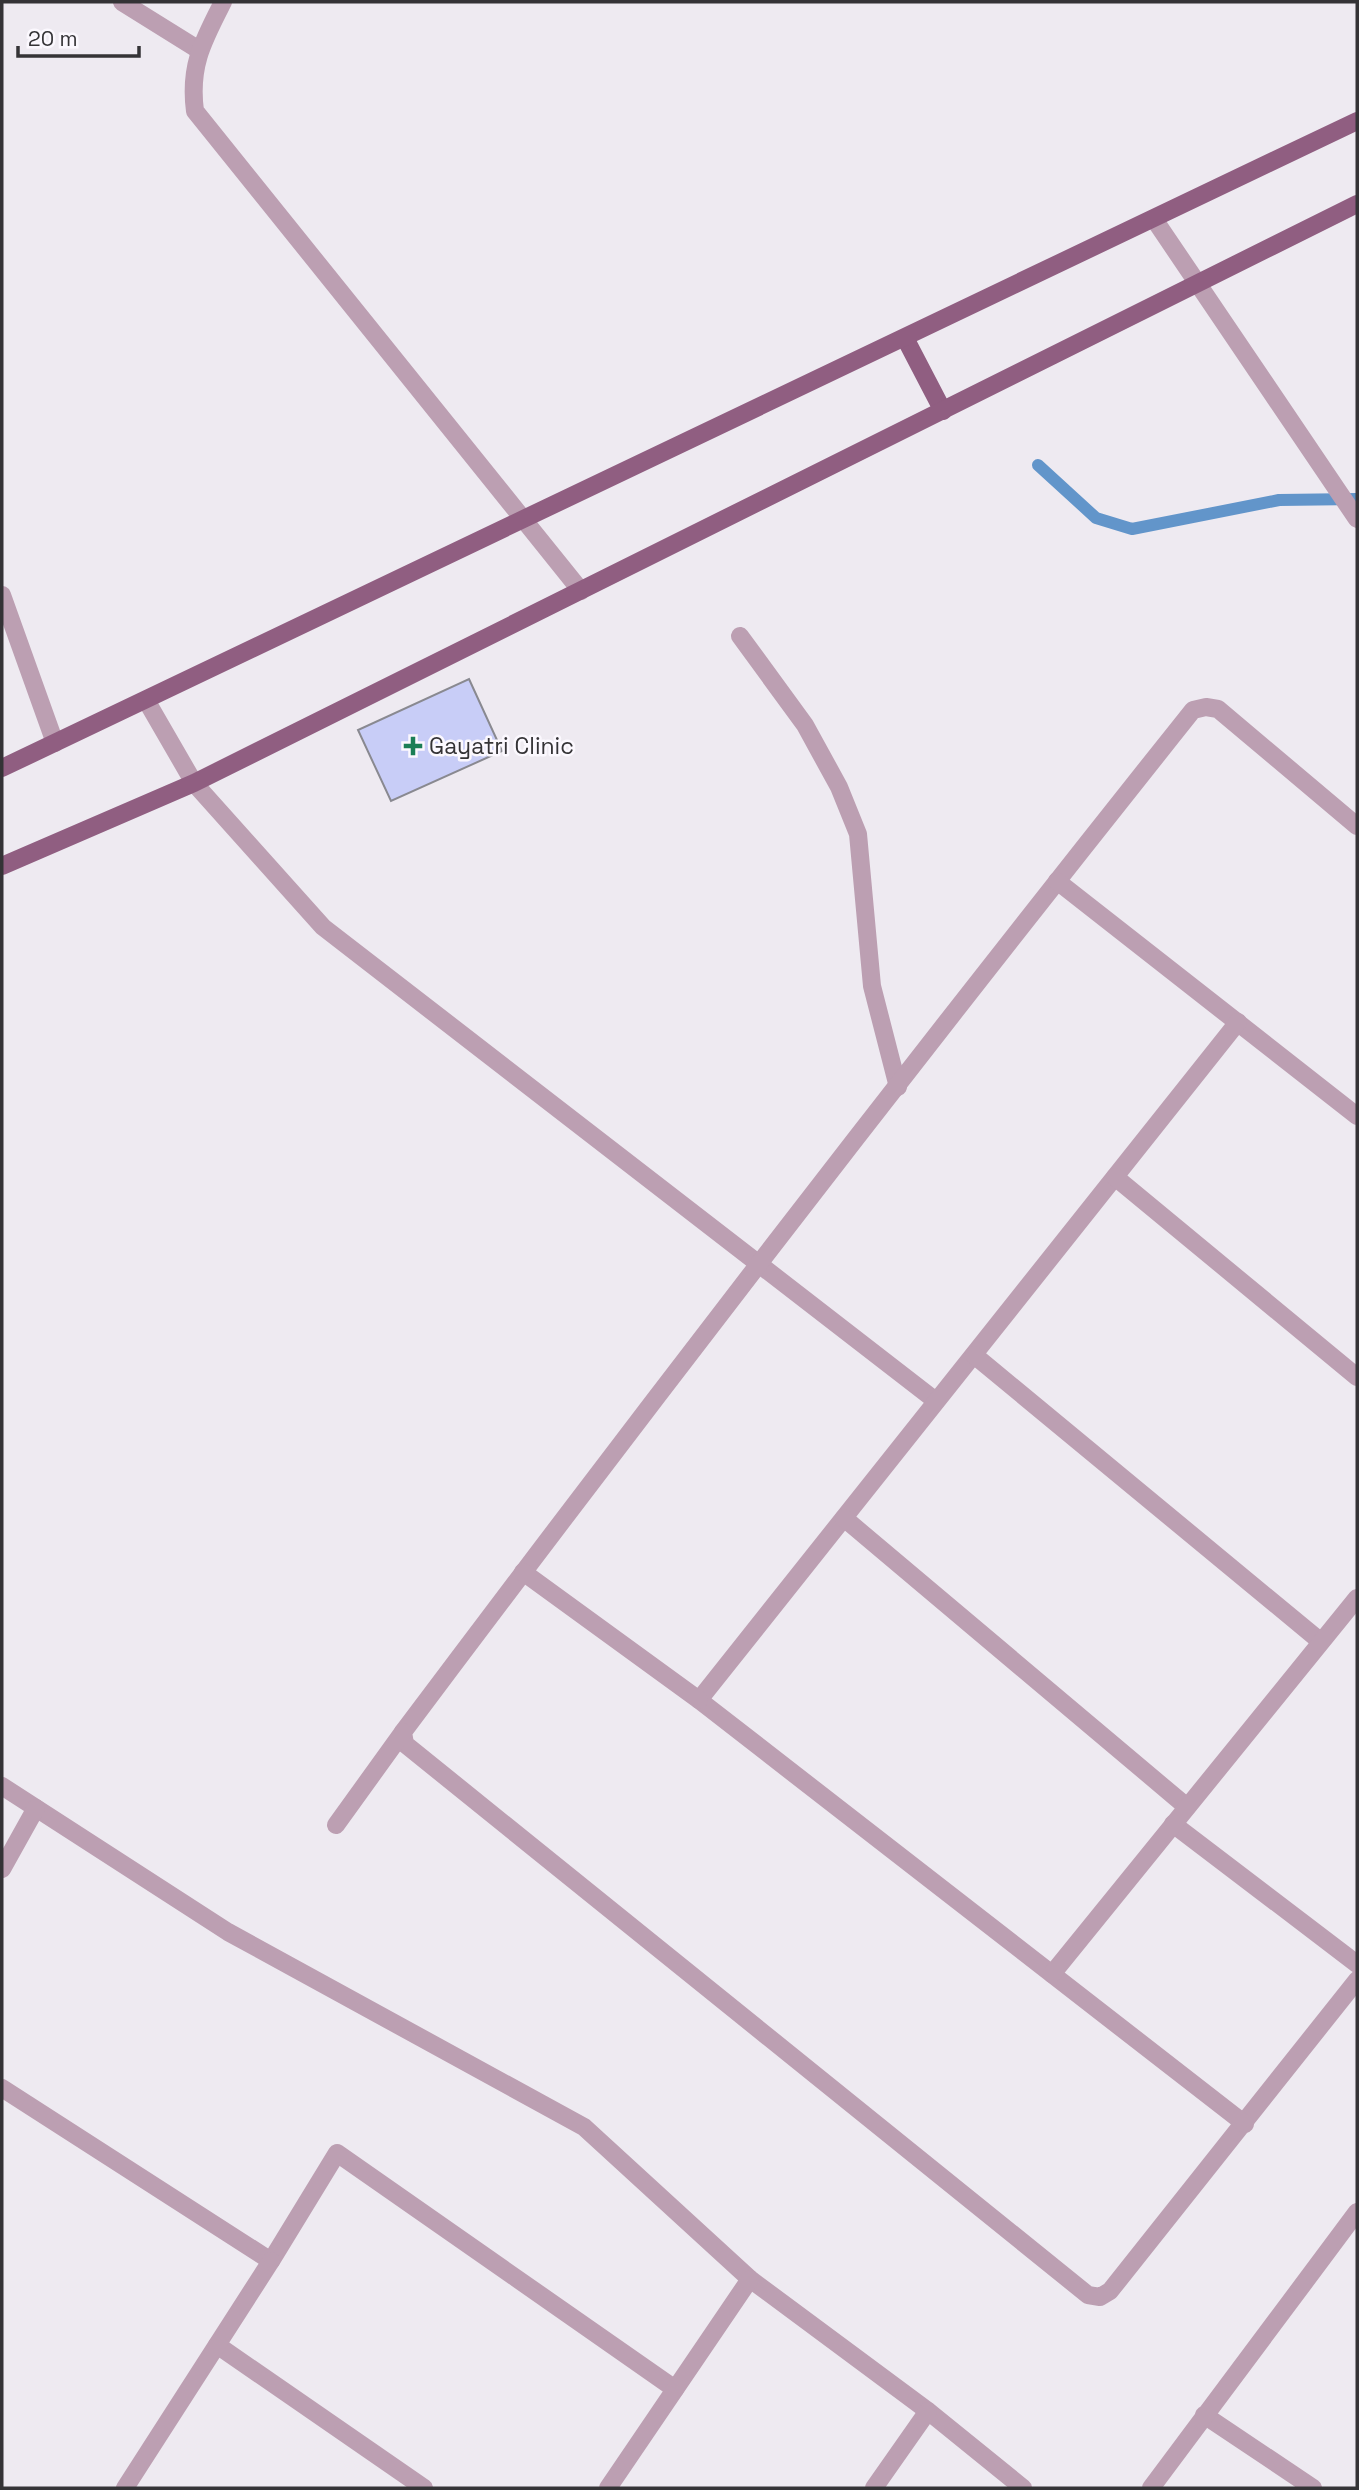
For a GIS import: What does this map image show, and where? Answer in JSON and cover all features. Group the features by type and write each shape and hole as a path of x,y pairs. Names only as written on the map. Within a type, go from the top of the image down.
{"main road":[{"path":"2,768 1357,121"},
{"path":"2,866 194,783 1357,204"},
{"path":"905,338 943,411"}],"street":[{"path":"122,2 199,50"},
{"path":"223,2 199,50 191,84 195,111 581,591"},
{"path":"1154,219 1357,519"},
{"path":"2,595 55,743"},
{"path":"740,636 804,725 839,788 858,834 872,986 898,1087"},
{"path":"146,700 194,783 323,928 936,1401"},
{"path":"336,1825 523,1572 1057,881 1193,710 1206,707 1218,709 1357,826"},
{"path":"1057,881 1357,1116"},
{"path":"699,1700 1238,1023"},
{"path":"1115,1177 1357,1377"},
{"path":"974,1355 1320,1641"},
{"path":"844,1518 1187,1807"},
{"path":"523,1572 699,1700 1245,2124"},
{"path":"1052,1974 1357,1598"},
{"path":"403,1732 405,1744 1088,2295 1100,2297 1110,2291 1357,1980"},
{"path":"2,1786 228,1932 584,2127 750,2279 928,2411 1023,2488"},
{"path":"2,1869 36,1808"},
{"path":"1173,1824 1357,1965"},
{"path":"2,2088 271,2261"},
{"path":"125,2488 271,2261 337,2152 675,2389"},
{"path":"1152,2488 1357,2212"},
{"path":"608,2488 750,2279"},
{"path":"217,2345 424,2488"},
{"path":"874,2488 928,2411"},
{"path":"1204,2415 1313,2488"}],"building":[{"path":"469,679 502,751 391,801 358,730"}],"waterway":[{"path":"1038,465 1096,518 1132,529 1279,500 1357,499"}],"place":[{"name":"Gayatri Clinic","path":"413,746"}]}
